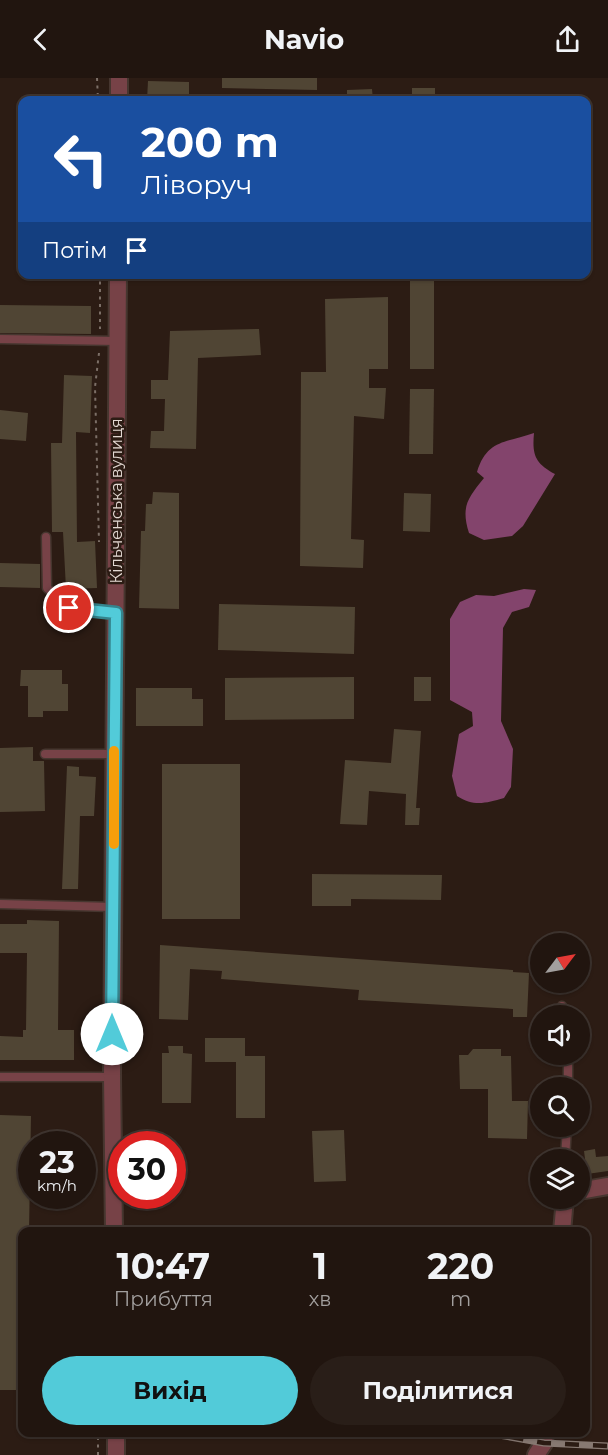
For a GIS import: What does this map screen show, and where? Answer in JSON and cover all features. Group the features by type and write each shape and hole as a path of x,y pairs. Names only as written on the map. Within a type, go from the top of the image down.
{"street":[{"path":"119,78 119,96"},
{"name":"Кільченська вулиця","path":"114,1227 112,1077 118,279"},
{"path":"590,1189 608,1186"},
{"path":"562,1227 564,1209"},
{"path":"116,1437 116,1455"},
{"path":"536,1455 544,1443 545,1437"}],"lane":[{"path":"0,339 117,341"},
{"path":"46,537 47,588 69,608 116,613"},
{"path":"45,754 114,754"},
{"path":"0,904 113,908"},
{"path":"0,1077 112,1077"}],"path":[{"path":"97,78 98,96"},
{"path":"98,1437 98,1455"}],"shaded area":[{"path":"534,433 536,458 555,474 523,526 512,536 484,540 469,533 466,516 467,504 484,478 477,472 486,453 506,441"},
{"path":"524,589 536,590 529,607 512,612 503,628 501,721 513,749 511,787 504,798 486,802 469,802 457,796 452,776 459,734 473,726 472,712 450,700 450,619 460,602 476,595 494,596"}],"building":[{"path":"222,78 317,78 317,90 222,88"},
{"path":"148,81 189,82 189,96 147,96"},
{"path":"412,88 435,88 435,96 412,96"},
{"path":"372,89 373,96 347,96 347,90"},
{"path":"410,279 434,279 434,369 410,369"},
{"path":"388,297 388,369 369,369 369,388 386,388 384,419 354,416 351,539 364,540 363,568 300,566 301,372 326,372 325,299"},
{"path":"0,305 91,306 91,334 0,333"},
{"path":"259,329 261,355 198,358 196,449 150,448 151,431 164,431 165,399 151,399 151,380 168,380 170,331"},
{"path":"64,375 92,376 90,433 76,432 77,542 95,541 97,588 66,589 63,532 52,532 51,443 62,443"},
{"path":"410,389 434,389 433,454 409,454"},
{"path":"0,410 28,413 26,441 0,439"},
{"path":"153,492 179,493 179,609 139,608 141,531 145,531 146,504 152,504"},
{"path":"404,493 431,494 430,532 403,531"},
{"path":"0,563 40,564 40,588 0,587"},
{"path":"219,604 355,607 354,654 218,650"},
{"path":"21,670 62,670 62,684 68,684 68,711 43,711 43,717 28,717 28,686 20,686"},
{"path":"354,677 354,719 225,720 225,678"},
{"path":"414,677 431,677 431,701 414,701"},
{"path":"136,688 192,688 192,699 203,699 203,726 136,726"},
{"path":"394,729 421,731 416,808 420,808 419,825 405,825 406,794 369,791 367,825 340,824 345,760 391,763"},
{"path":"33,747 33,761 44,761 45,811 0,812 0,748"},
{"path":"162,764 240,764 240,919 162,919"},
{"path":"67,766 79,767 79,776 96,777 94,816 80,816 78,889 62,889"},
{"path":"312,874 442,875 441,900 351,899 351,906 312,906"},
{"path":"27,920 59,921 58,1030 74,1030 74,1060 0,1060 0,1036 23,1037 23,1030 26,1030 27,953 0,953 0,924 27,924"},
{"path":"160,945 529,973 527,1017 513,1017 513,1009 358,1000 359,990 221,979 222,971 190,969 188,1020 159,1019"},
{"path":"205,1038 245,1038 245,1056 265,1056 265,1118 236,1118 236,1062 205,1062"},
{"path":"168,1046 183,1046 183,1053 192,1054 191,1103 162,1103 162,1053 169,1053"},
{"path":"473,1049 501,1049 501,1056 511,1056 512,1101 528,1101 527,1139 488,1138 488,1089 460,1089 459,1055 468,1055"},
{"path":"0,1115 31,1116 31,1131 18,1131 18,1209 29,1209 29,1227 18,1227 18,1390 0,1390"},
{"path":"344,1130 346,1181 314,1182 312,1131"},
{"path":"595,1149 596,1157 608,1156 608,1171 590,1174 590,1150"}],"railway":[{"path":"510,1437 544,1443 608,1446"}],"slow traffic":[{"path":"114,751 114,844"}],"route":[{"path":"69,608 116,613 112,1034"}]}
